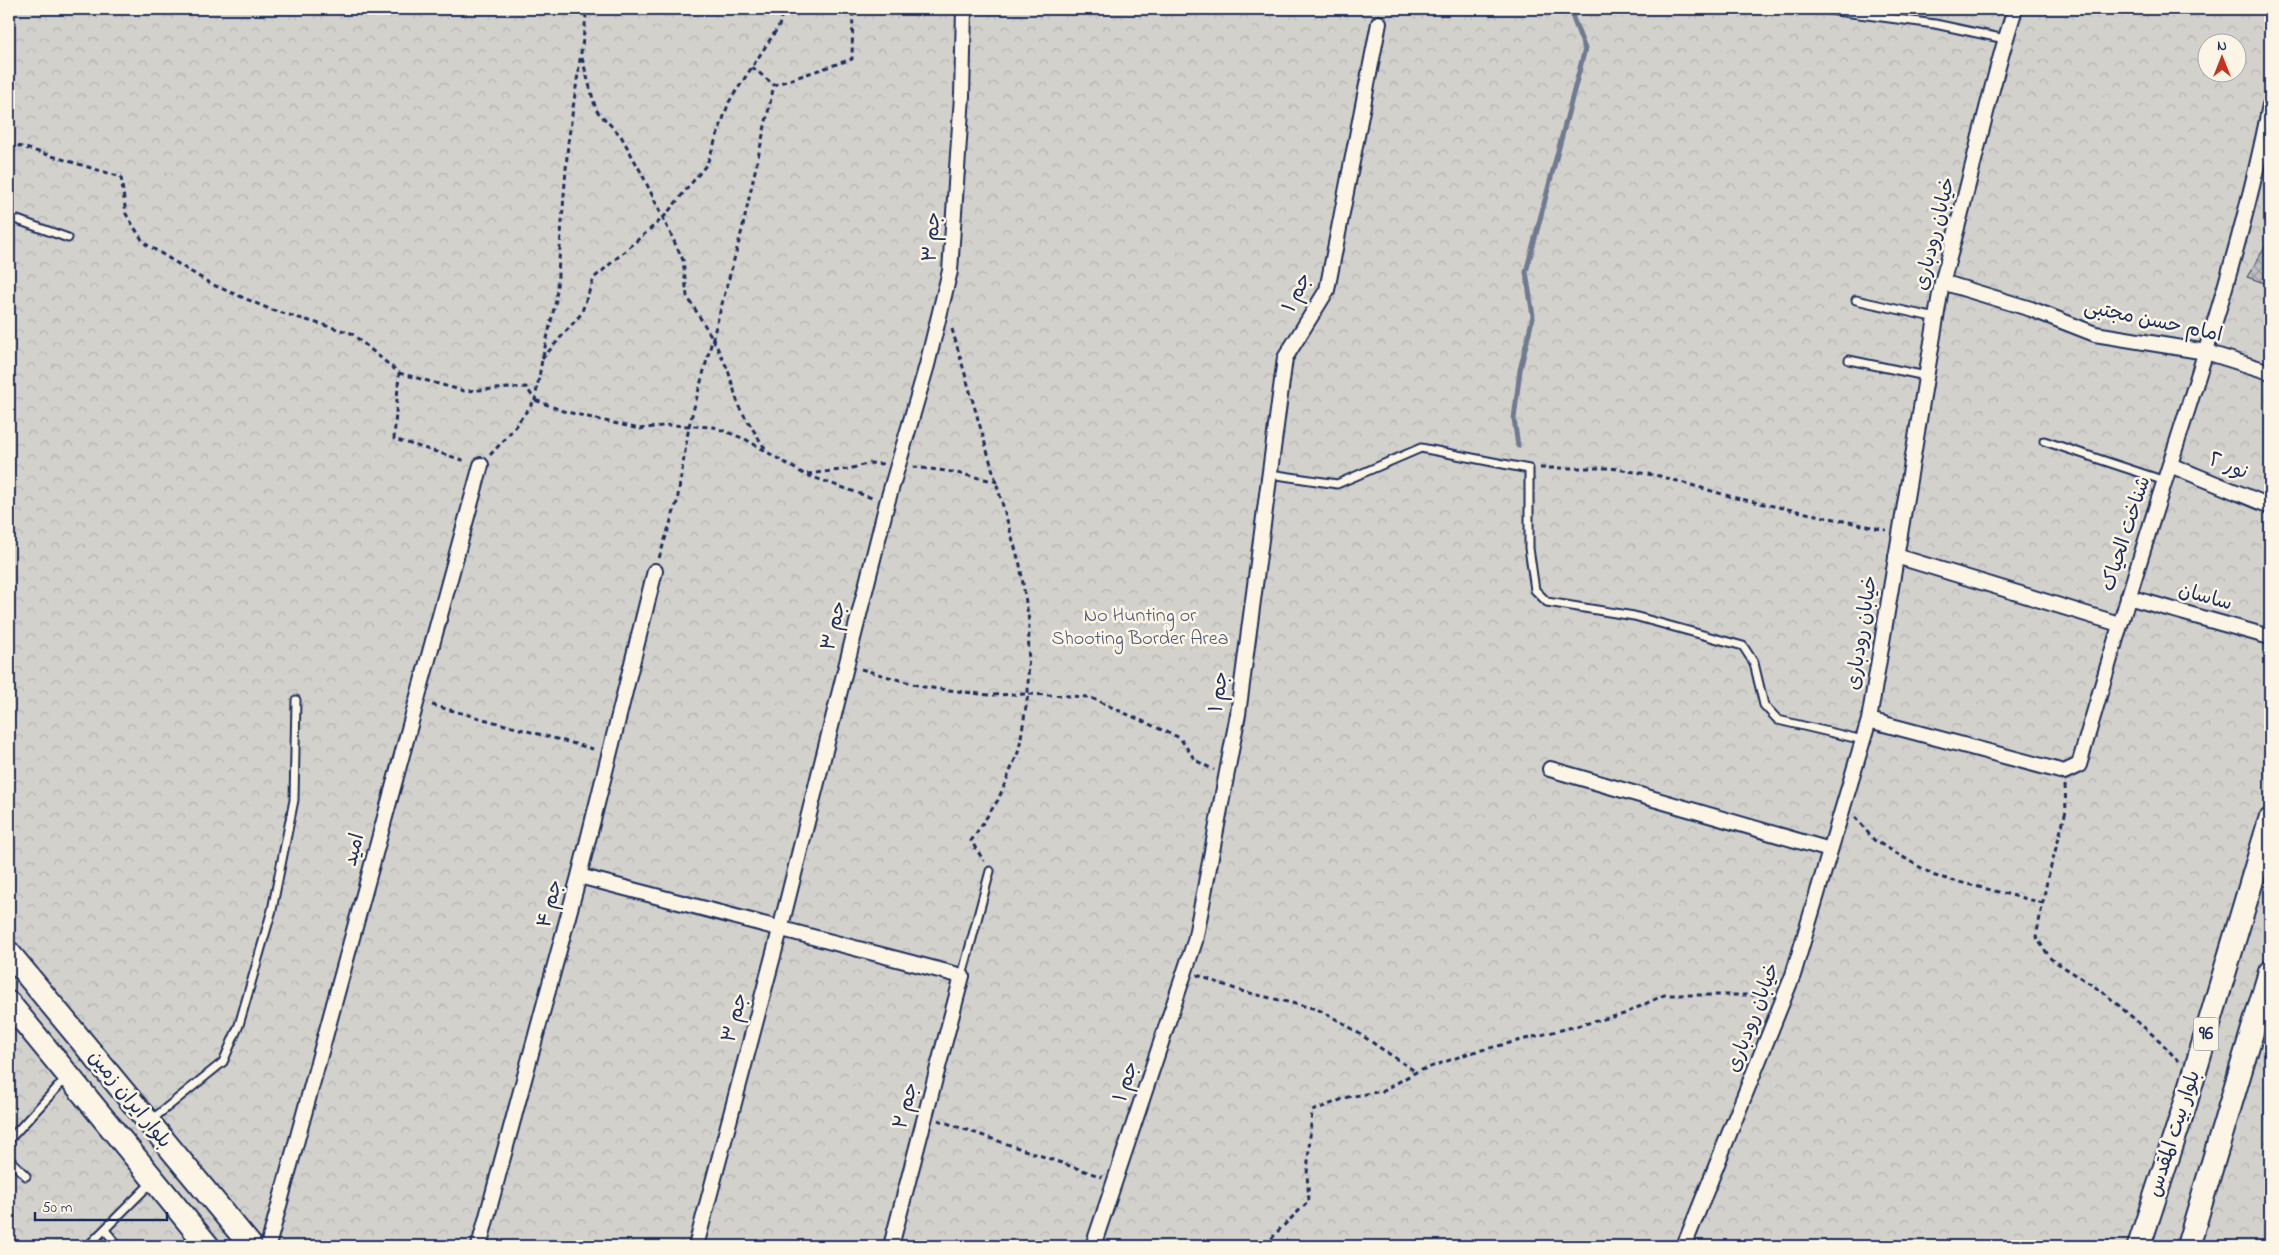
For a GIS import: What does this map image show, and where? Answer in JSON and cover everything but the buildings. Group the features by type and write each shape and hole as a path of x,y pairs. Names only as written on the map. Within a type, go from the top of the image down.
{"main road":[{"name":"بلوار بیت المقدس","path":"2139,1246 2194,1077 2270,824"},
{"name":"بلوار ایران زمین","path":"9,952 251,1246"},
{"name":"96","path":"2190,1246 2270,972"},
{"name":"بلوار ایران زمین","path":"9,1003 208,1246"}],"street":[{"name":"جم ۳","path":"696,1246 780,930 887,503 927,365 950,271 958,178 964,9"},
{"name":"خیابان رودباری","path":"1684,1246 1793,975 1869,720 1942,282 1960,222 2005,39 2015,9"},
{"name":"جم ۱","path":"1093,1246 1195,941 1238,714 1285,358 1326,290 1379,23"},
{"name":"شناخت الحیاک","path":"2064,772 2079,765 2119,624 2206,352 2262,148 2270,105"},
{"name":"امام حسن مجتبی","path":"1942,282 2030,309 2095,334 2206,352 2270,372"},
{"name":"امید","path":"268,1246 481,465"},
{"name":"نور ٢","path":"2170,465 2270,506"},
{"path":"1896,556 2119,624"},
{"name":"جم ۴","path":"479,1246 579,876 656,571"},
{"name":"ساسان","path":"2128,597 2270,637"},
{"path":"1869,720 2064,772"},
{"path":"1550,769 1830,850"},
{"path":"579,876 962,976"},
{"name":"جم ۲","path":"891,1246 962,976"}],"lane":[{"path":"1821,9 1935,24 2005,39"},
{"path":"9,217 68,238"},
{"path":"1856,300 1936,318"},
{"path":"1849,360 1926,376"},
{"path":"2044,441 2165,481"},
{"path":"1270,474 1338,484 1421,448 1529,468 1528,548 1535,590 1547,602 1634,616 1743,646 1754,663 1764,705 1778,720 1863,740"},
{"path":"148,1123 223,1062 239,1025 272,910 294,800 296,700"},
{"path":"962,976 990,872"},
{"path":"9,1140 68,1076"},
{"path":"9,1159 26,1176"},
{"path":"89,1245 153,1181"},
{"path":"104,1230 118,1246"}],"path":[{"path":"399,373 394,439 481,465 507,437 535,400 556,300 568,143 586,18 584,9"},
{"path":"542,360 581,314 594,278 664,217 707,164 729,102 779,26 783,9"},
{"path":"774,85 852,60 853,9"},
{"path":"581,55 596,110 621,136 664,217 683,260 687,296 713,339 728,370 739,407 767,452"},
{"path":"752,67 774,85"},
{"path":"656,571 677,502 689,426 742,230 774,85"},
{"path":"9,142 121,177 126,214 144,243 211,284 272,310 351,333 399,373 464,391 526,387 535,400 563,412 639,429 670,425 714,427 745,439 804,474 887,503"},
{"path":"944,297 1020,565 1029,621 1028,694 1019,750 998,800 971,841 990,872"},
{"path":"1529,468 1610,468 1660,476 1736,498 1900,533"},
{"path":"846,665 924,687 989,696 1028,694 1089,697 1180,738 1195,760 1226,777"},
{"path":"416,700 610,754"},
{"path":"2064,772 2066,811 2036,937 2051,960 2103,992 2161,1042 2194,1077"},
{"path":"1844,803 1874,840 1935,876 2043,903"},
{"path":"1185,971 1241,991 1317,1009 1345,1024 1416,1072"},
{"path":"1266,1246 1276,1232 1310,1200 1307,1174 1312,1111 1348,1097 1383,1091 1416,1072 1470,1053 1624,1014 1664,995 1785,994"},
{"path":"926,1116 1115,1181"}],"green space":[{"name":"No Hunting or Shooting Border Area","path":"9,9 2270,9 2270,1246 9,1246"}],"waterway":[{"path":"1518,446 1514,419 1520,370 1533,316 1526,272 1585,49 1573,18 1573,9"}]}
